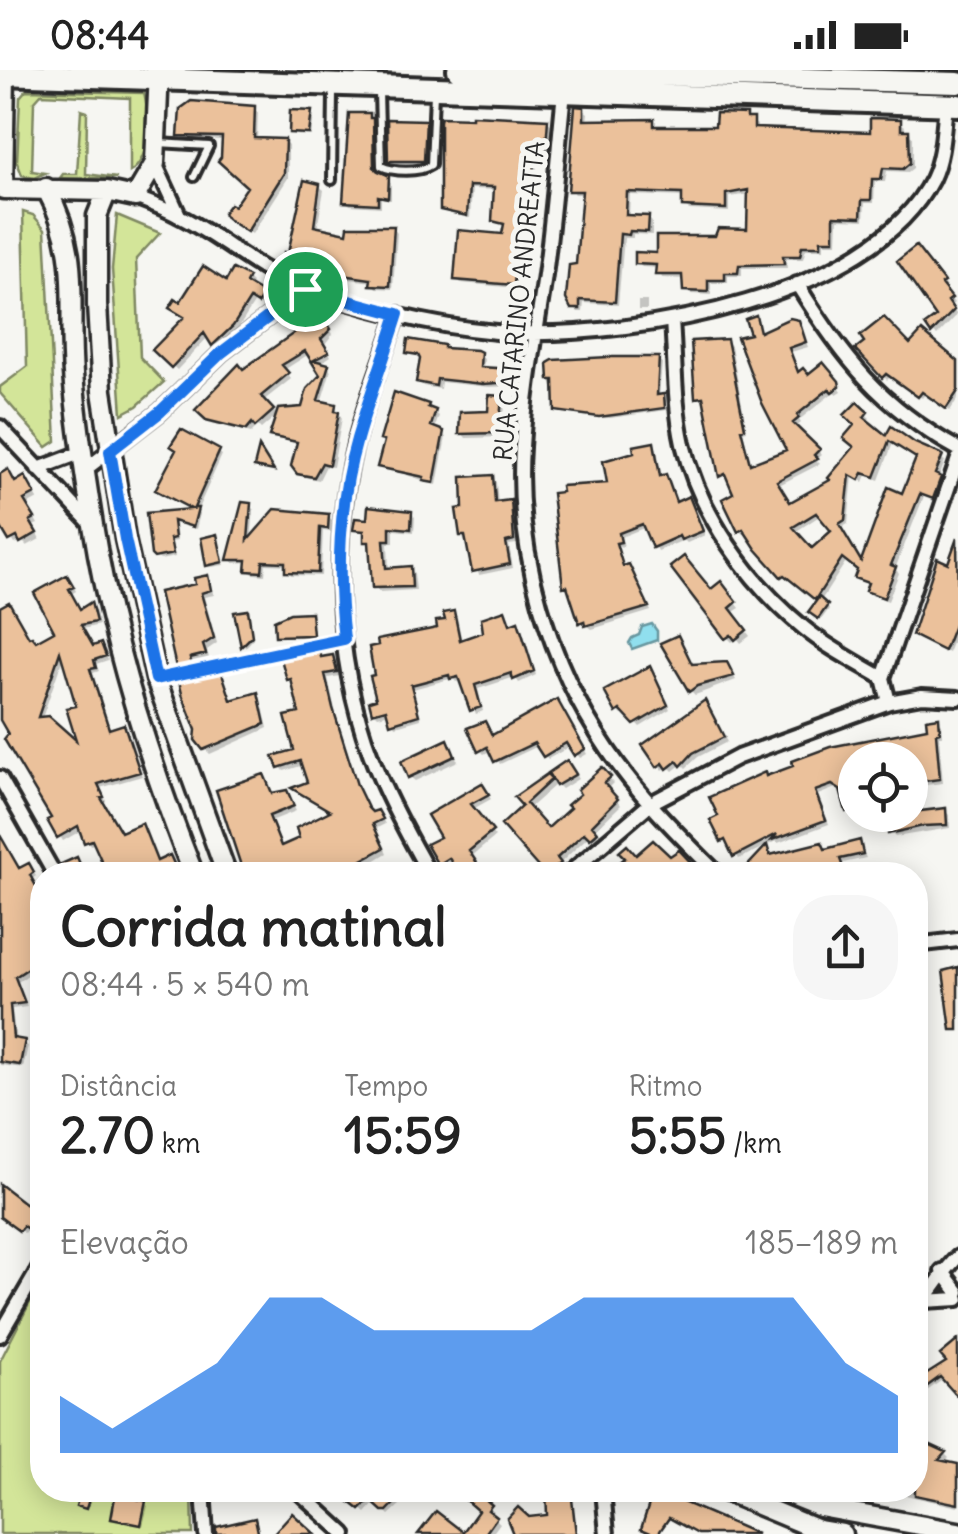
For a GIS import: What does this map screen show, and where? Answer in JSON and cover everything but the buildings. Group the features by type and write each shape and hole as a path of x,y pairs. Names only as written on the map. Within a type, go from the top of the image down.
{"main road":[{"path":"458,70 948,78"},
{"path":"159,74 156,163 135,197 107,191 1,189 5,73 159,74 333,85 952,105"},
{"path":"46,188 66,232 71,257 73,374 94,527 127,684 189,862"},
{"path":"107,191 97,216 96,248 102,392 125,539 156,679 222,862"},
{"path":"749,1502 817,1532 842,1534"},
{"path":"838,1502 958,1532"}],"street":[{"name":"RUA CATARINO ANDREATTA","path":"564,92 522,450 525,523 542,612 556,653 608,750 707,862"},
{"path":"135,197 179,215 252,262 305,289 398,314 457,326 534,333 672,320 708,314 797,284 836,265 902,221 921,197 938,163 952,105"},
{"path":"156,163 179,215"},
{"path":"797,284 862,378 906,417 958,448"},
{"path":"38,469 85,461 110,451 160,412 221,353 305,289"},
{"path":"398,314 356,442 347,488 340,607 357,711 380,779 423,862"},
{"path":"672,320 683,446 721,534 760,587 804,628 882,678"},
{"path":"0,427 94,527"},
{"path":"889,702 882,678 958,459"},
{"path":"582,862 651,803 738,757 889,702 922,696 958,698"},
{"path":"0,778 48,862"},
{"path":"928,943 958,940"},
{"path":"928,1291 942,1271 958,1258"},
{"path":"942,1271 958,1292"},
{"path":"0,1335 30,1284"},
{"path":"928,1303 958,1300"},
{"path":"204,1502 206,1534"},
{"path":"309,1502 345,1534"},
{"path":"604,1502 606,1534"}],"lane":[{"path":"332,180 333,85"},
{"path":"379,86 381,166 390,170 425,169 431,165 434,88"},
{"path":"157,143 209,146 194,177"}],"path":[{"path":"156,679 344,639"}],"green space":[{"path":"26,90 144,93 147,136 137,166 130,172 130,98 41,94 34,102 32,171 45,173 34,178 22,175 17,162 20,97"},
{"path":"81,110 87,112 86,174 117,178 60,178 63,174 77,174"},
{"path":"23,212 33,215 45,229 56,441 47,447 0,393 0,387 27,367"},
{"path":"117,215 160,233 136,259 140,357 164,382 122,414 112,269"},
{"path":"30,1302 30,1502 192,1502 193,1534 0,1534 0,1361"}],"water":[{"path":"652,624 657,640 632,649 632,638 639,635 642,627"}],"route":[{"path":"305,289 398,314 356,442 347,488 341,552 344,639 156,679 110,451 160,412 221,353 305,289"}]}
